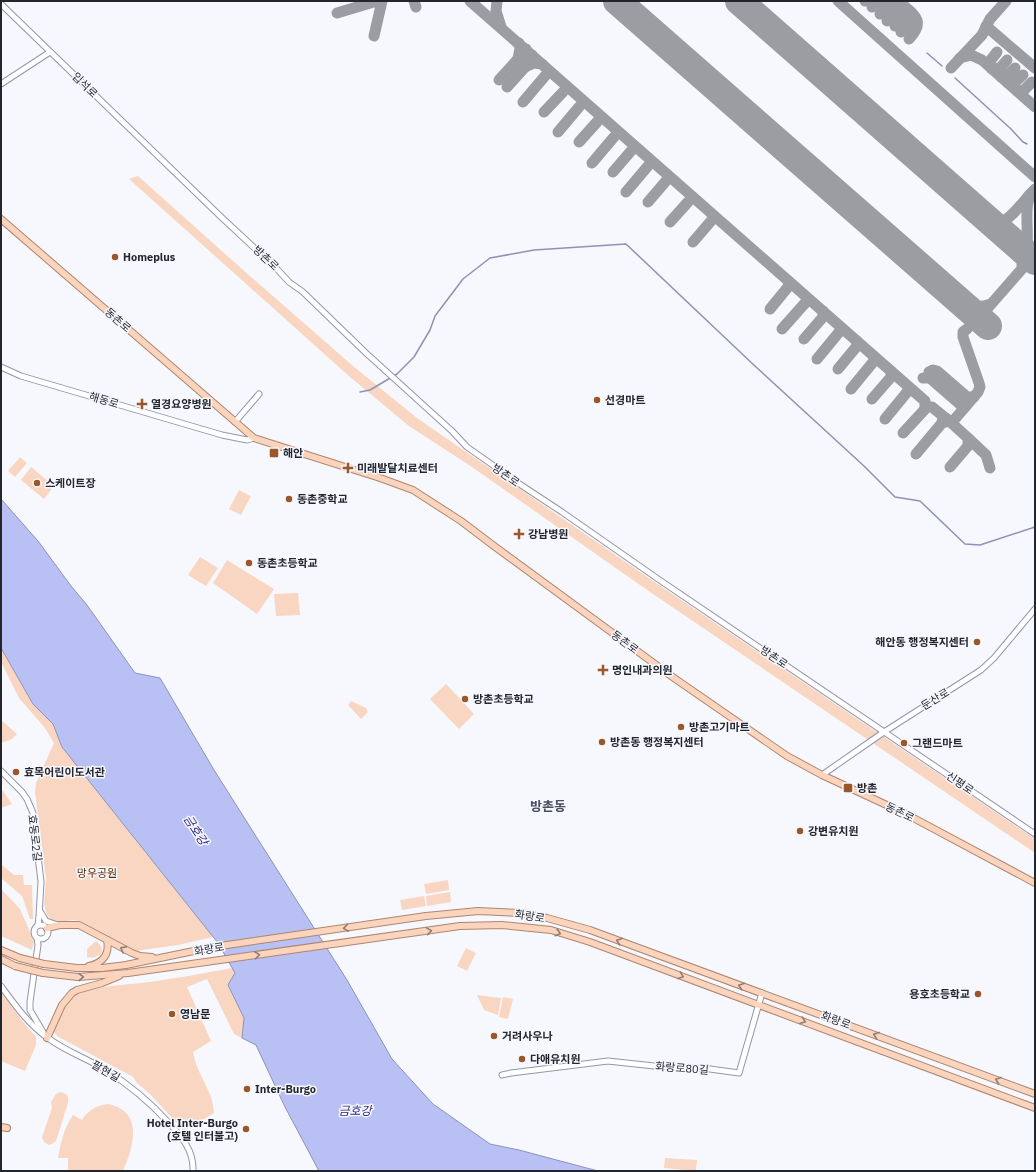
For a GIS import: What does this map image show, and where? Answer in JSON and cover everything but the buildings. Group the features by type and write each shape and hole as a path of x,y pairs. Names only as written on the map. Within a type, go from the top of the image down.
{"main road":[{"name":"동촌로","path":"1,219 254,438 413,490 461,521 674,678 787,756 822,775 906,814 1035,883"},
{"name":"화랑로","path":"1,950 20,958 44,964 77,968 102,968 126,965 212,948 384,922 478,911 521,913 590,930 1035,1094"},
{"name":"화랑로","path":"1,959 15,966 43,973 78,977 128,973 460,926 502,925 551,930 590,942 1035,1108"},
{"path":"44,928 79,926 140,956 154,958 168,956"},
{"path":"77,968 94,965 104,958 108,950 107,940"},
{"path":"46,1037 62,1005 72,993 82,988 102,983 128,973"}],"street":[{"name":"입석로","path":"1,4 170,166"},
{"path":"1,84 50,52"},
{"name":"방촌로","path":"170,166 289,282 303,292 366,354 452,431 467,447 668,586 884,732"},
{"name":"해동로","path":"1,367 21,376 222,435 247,440 254,438"},
{"path":"235,422 259,394"},
{"name":"둔산로","path":"822,775 884,732 981,670 994,658 1035,609"},
{"name":"신평로","path":"884,732 1035,834"},
{"name":"효동로2길","path":"1,771 22,792 33,813 41,882 39,916 44,928"},
{"path":"40,910 46,921 59,926"},
{"path":"38,945 43,939 44,928 34,931 38,945 30,995 30,1010 46,1037"},
{"path":"37,938 43,939"},
{"name":"팔현길","path":"1,986 22,1014 46,1037 103,1068 130,1085 152,1105 178,1133 188,1147 193,1171"},
{"name":"화랑로80길","path":"502,1075 608,1061 654,1066 710,1069 739,1073 762,993"}],"green space":[{"path":"138,176 353,366 417,418 656,583 1035,839 1035,853 650,592 469,465 409,426 350,377 129,179"},
{"path":"20,457 27,463 15,477 8,471"},
{"name":"스케이트장","path":"31,467 54,486 44,499 21,480"},
{"path":"239,490 251,496 241,515 229,509"},
{"path":"200,557 218,568 206,586 188,575"},
{"path":"227,560 274,589 257,614 213,583"},
{"path":"298,593 300,615 276,616 274,594"},
{"name":"망우공원","path":"1,648 33,704 53,724 62,747 213,937 178,945 135,951 80,921 74,920 57,922 50,919 47,915 44,904 46,879 35,792 36,783 54,743 45,728 19,698 1,662"},
{"path":"446,684 474,714 459,729 430,699"},
{"path":"351,701 366,708 368,712 361,719 348,705"},
{"path":"1,720 17,734 12,739 1,743"},
{"path":"3,791 12,804 1,808 1,792"},
{"path":"1,864 14,875 23,875 24,885 32,885 33,919 30,919 22,896 1,878"},
{"path":"448,880 449,890 426,894 424,884"},
{"path":"1,889 20,909 34,941 32,950 1,936"},
{"path":"450,892 451,902 427,906 426,896"},
{"path":"424,896 426,906 402,910 400,900"},
{"path":"96,941 101,946 102,952 95,957 87,957 87,949"},
{"path":"466,948 476,953 467,971 457,966"},
{"path":"232,968 235,973 228,985 244,1018 242,1038 234,1034 207,979 187,987 211,1041 193,1052 198,1070 212,1099 214,1113 184,1131 151,1095 137,1083 133,1077 57,1036 54,1032 54,1023 62,1007 69,999 80,993 110,986 150,982"},
{"path":"1,991 23,1022 36,1037 36,1045 25,1071 1,1061"},
{"path":"477,995 501,998 498,1015 484,1010"},
{"path":"503,997 513,999 508,1019 499,1017"},
{"path":"60,1092 67,1095 68,1103 56,1141 49,1145 44,1142 42,1137 52,1108 51,1102 56,1094"},
{"path":"108,1104 119,1108 127,1114 131,1122 133,1141 123,1171 68,1171 68,1158 58,1158 63,1135 67,1125 73,1115 82,1120 87,1113 93,1109"},
{"path":"665,1158 697,1160 696,1171 664,1168"}],"water":[{"name":"금호강","path":"1,499 38,541 87,605 135,673 160,678 214,770 347,980 392,1059 433,1104 490,1144 519,1150 598,1171 319,1171 285,1107 256,1045 242,1038 244,1018 228,985 235,973 218,943 62,747 53,724 33,704 1,648"}],"waterway":[{"path":"927,53 942,66"},
{"path":"955,78 1011,129 1023,142 1027,144"},
{"path":"360,392 370,390 397,374 414,357 430,330 435,316 463,279 490,258 534,250 626,244 756,367 864,466 895,497 920,501 965,544 980,545 1035,527"}],"taxiway":[{"path":"337,13 377,1"},
{"path":"374,36 382,1"},
{"path":"414,1 416,7"},
{"path":"470,1 925,401 925,408"},
{"path":"497,1 496,11 501,27"},
{"path":"838,1 1035,177"},
{"path":"872,7 878,1"},
{"path":"880,14 887,7 889,1"},
{"path":"887,21 896,11 896,1"},
{"path":"898,1 916,18 917,27 909,39"},
{"path":"951,68 982,35 990,19 1006,1"},
{"path":"895,26 903,14 902,5"},
{"path":"901,32 909,23 909,11"},
{"path":"986,26 1035,68"},
{"path":"519,43 520,48 518,59 527,55 532,55"},
{"path":"526,49 528,58 525,67 534,63 542,64"},
{"path":"991,68 990,61 997,52"},
{"path":"960,58 971,55 982,60 1035,107"},
{"path":"499,80 518,59"},
{"path":"992,69 1000,68 1007,60"},
{"path":"507,87 525,67"},
{"path":"1001,77 1008,75 1015,68"},
{"path":"1007,81 1008,83 1014,83 1023,75"},
{"path":"523,102 545,76"},
{"path":"1015,86 1017,91 1023,91 1032,82"},
{"path":"544,112 563,92"},
{"path":"558,132 579,107"},
{"path":"579,142 597,122"},
{"path":"592,163 614,137"},
{"path":"613,172 631,151"},
{"path":"626,192 648,166"},
{"path":"648,202 666,181"},
{"path":"1022,265 1027,247 1027,207 1031,194 1035,189"},
{"path":"989,220 998,223 1007,219 1016,211 1030,194"},
{"path":"670,222 688,202"},
{"path":"693,242 711,221"},
{"path":"979,318 1035,254"},
{"path":"770,309 788,287 789,282"},
{"path":"782,329 806,302"},
{"path":"963,304 977,307 991,304"},
{"path":"804,339 823,317 823,311"},
{"path":"916,454 942,423 954,420 978,392 980,387 979,383 963,337 963,332 967,329"},
{"path":"817,359 840,331"},
{"path":"838,369 857,346 857,341"},
{"path":"851,389 874,361"},
{"path":"929,372 933,370 937,371 967,397 974,397"},
{"path":"872,399 891,377 891,371"},
{"path":"923,378 930,378 961,405 966,406"},
{"path":"885,419 908,391"},
{"path":"903,433 927,407 932,407 943,416 942,423"},
{"path":"946,418 968,438 968,446 950,467"},
{"path":"968,438 986,455 990,468"}],"runway":[{"path":"617,1 988,326"},
{"path":"739,1 1035,261"}],"place":[{"name":"Homeplus","path":"115,257"},
{"name":"선경마트","path":"597,400"},
{"name":"열경요양병원","path":"142,404"},
{"name":"해안","path":"274,453"},
{"name":"미래발달치료센터","path":"348,468"},
{"name":"스케이트장","path":"37,483"},
{"name":"동촌중학교","path":"289,499"},
{"name":"강남병원","path":"519,534"},
{"name":"동촌초등학교","path":"249,563"},
{"name":"해안동 행정복지센터","path":"977,642"},
{"name":"명인내과의원","path":"603,670"},
{"name":"방촌초등학교","path":"465,699"},
{"name":"방촌고기마트","path":"681,727"},
{"name":"방촌동 행정복지센터","path":"602,742"},
{"name":"그랜드마트","path":"904,743"},
{"name":"효목어린이도서관","path":"16,772"},
{"name":"방촌","path":"848,788"},
{"name":"강변유치원","path":"800,831"},
{"name":"용호초등학교","path":"978,994"},
{"name":"영남문","path":"172,1014"},
{"name":"거려사우나","path":"494,1036"},
{"name":"다애유치원","path":"522,1059"},
{"name":"Inter-Burgo","path":"247,1089"},
{"name":"Hotel Inter-Burgo (호텔 인터불고)","path":"246,1129"}],"district":[{"name":"방촌동","path":"548,806"}]}
